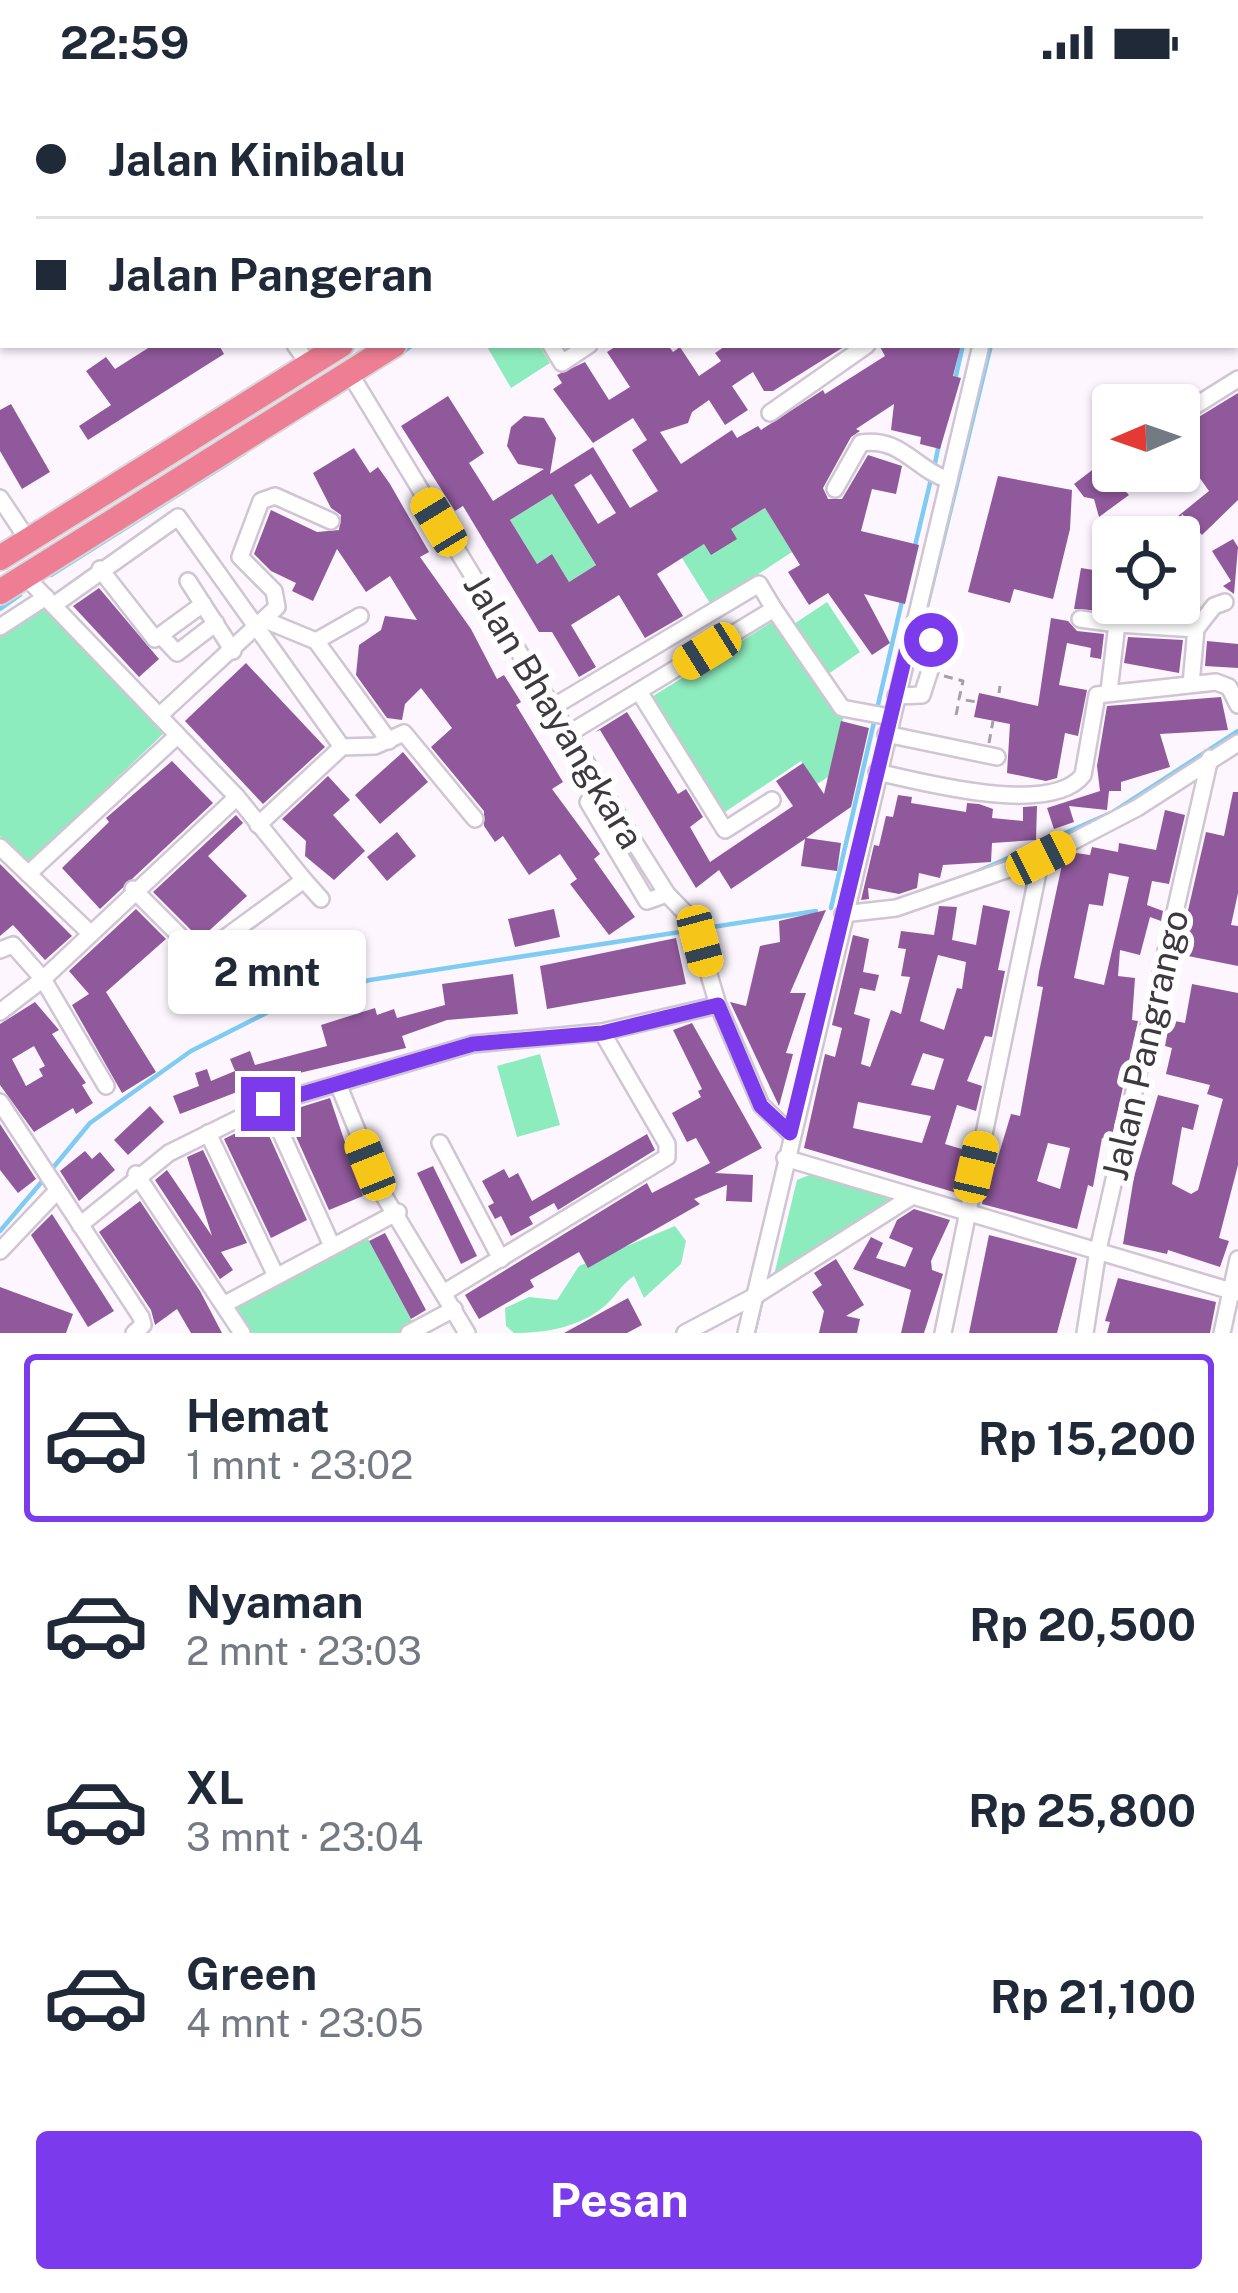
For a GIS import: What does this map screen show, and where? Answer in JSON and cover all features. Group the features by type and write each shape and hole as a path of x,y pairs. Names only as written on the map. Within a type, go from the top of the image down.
{"highway":[{"path":"0,592 389,348"},
{"path":"0,558 302,354 324,387"}],"street":[{"path":"553,348 562,363 584,348"},
{"path":"770,413 862,348"},
{"path":"746,1333 980,348"},
{"name":"Jalan Bhayangkara","path":"349,372 667,894 693,921 718,1005"},
{"path":"1200,403 1238,379"},
{"path":"835,489 861,443 869,442 897,446 928,474 949,480"},
{"path":"159,716 277,607 277,595 240,557 261,501 275,496 331,521"},
{"path":"0,498 28,540"},
{"path":"0,626 50,601 178,517 260,624 342,747"},
{"path":"100,569 151,638 163,638 203,604"},
{"path":"25,575 237,797 321,899"},
{"path":"188,580 233,650"},
{"path":"551,708 759,584 842,707 888,726 992,756"},
{"path":"1191,684 1196,629 1207,613 1225,602"},
{"path":"568,734 774,609"},
{"path":"316,641 360,616"},
{"path":"1080,619 1092,621"},
{"path":"163,638 176,653 216,623"},
{"path":"260,624 316,641 389,741"},
{"path":"1108,691 1117,624 1196,629"},
{"path":"896,696 922,695 930,674 935,645 910,636"},
{"path":"877,772 959,790 1054,794 1083,775 1092,700 1108,691 1222,683 1238,706"},
{"path":"640,693 725,830 772,800"},
{"path":"258,825 342,747 407,735 475,819"},
{"path":"28,874 177,736"},
{"path":"843,914 896,908 1041,858 1137,808 1238,743"},
{"name":"Jalan Pangrango","path":"1085,1333 1098,1250 1210,758"},
{"path":"0,1012 43,979 133,889 237,797"},
{"path":"0,847 90,933"},
{"path":"943,1333 966,1211 1008,1036 1041,858"},
{"path":"133,889 200,956 304,880"},
{"path":"0,950 13,945 43,979 106,1087"},
{"path":"80,1225 136,1174 268,1104 473,1044 602,1033 718,1005 761,1106 790,1133"},
{"path":"445,1292 667,1157 667,1144 602,1033"},
{"path":"338,1084 384,1196 398,1212 467,1333"},
{"path":"0,1102 141,1317 143,1325 134,1333"},
{"path":"268,1104 332,1246"},
{"path":"208,1133 277,1276"},
{"path":"440,1143 501,1259"},
{"path":"784,1158 1234,1292"},
{"path":"136,1174 242,1333"},
{"path":"0,1251 52,1186"},
{"path":"686,1333 755,1296 911,1197"},
{"path":"225,1304 398,1212"},
{"path":"1222,1333 1238,1259"},
{"path":"409,1333 454,1309"}],"path":[{"path":"930,674 963,680 956,715"},
{"path":"959,699 977,702"},
{"path":"992,756 993,721"}],"green space":[{"path":"488,348 541,348 550,363 511,388"},
{"path":"552,494 596,565 569,582 552,554 537,564 510,520"},
{"path":"765,508 792,552 711,605 682,558 704,544 711,554 731,529"},
{"path":"827,602 860,652 827,675 794,624"},
{"path":"43,605 163,734 27,864 0,836 0,634"},
{"path":"777,619 844,715 828,777 817,784 801,761 722,814 650,698"},
{"path":"540,1054 560,1125 517,1137 497,1066"},
{"path":"812,1174 894,1198 774,1275 797,1180"},
{"path":"675,1226 686,1241 681,1264 644,1298 634,1276 597,1312 575,1323 526,1333 514,1333 506,1326 505,1308 529,1297 557,1300 579,1266"},
{"path":"366,1235 414,1325 399,1333 251,1333 236,1305"}],"building":[{"path":"148,348 221,348 224,354 88,440 79,426 111,405 86,371 106,357 115,369"},
{"path":"613,348 670,348 673,352 681,348 699,376 721,361 715,353 722,348 842,348 773,391 764,391 753,372 732,386 748,410 725,425 709,400 692,412 688,423 660,432 681,464 732,430 737,438 758,426 761,430 823,390 825,394 885,356 881,348 960,348 953,376 961,378 940,449 920,444 921,437 891,430 894,404 856,429 860,431 851,437 823,488 828,499 842,499 868,455 902,466 896,494 872,489 861,531 919,545 905,604 864,594 890,643 872,655 828,593 809,605 788,572 800,565 765,508 731,529 737,539 711,555 704,544 657,574 683,616 645,638 619,595 571,625 596,667 579,677 552,632 539,632 463,506 455,511 401,426 448,396 484,453 469,463 493,501 544,469 518,464 507,446 511,427 524,416 544,418 556,438 550,474 593,447 630,508 658,491 632,450 647,440 633,418 593,443 553,389 562,383 557,375 585,362 609,400 630,387 607,352","holes":["591,474 616,513 598,524 574,485","552,494 596,565 569,582 552,554 537,564 510,520"]},
{"path":"1238,393 1238,500 1202,535 1200,516 1178,516 1209,491 1200,478 1200,416"},
{"path":"11,404 50,472 22,489 0,451 0,410"},
{"path":"354,448 370,473 378,467 390,484 429,552 420,557 471,629 497,679 504,675 521,702 516,705 563,782 552,789 600,854 594,859 635,917 609,935 570,884 577,879 560,854 529,875 503,836 495,842 484,826 484,811 431,747 452,728 421,688 405,704 402,720 387,718 356,675 359,645 381,630 385,616 417,620 390,576 366,592 337,549 313,601 292,591 296,583 271,571 254,554 271,510 317,532 339,530 341,515 331,508 313,473"},
{"path":"1092,470 1092,492 1129,495 1099,516 1094,499 1084,497 1074,484"},
{"path":"998,476 1072,490 1070,529 1053,599 1014,589 1010,603 968,592"},
{"path":"1233,539 1238,547 1234,594 1223,586 1231,581 1212,551"},
{"path":"1081,568 1092,570 1092,610 1074,609"},
{"path":"99,588 159,659 139,677 73,606"},
{"path":"1051,618 1068,621 1077,631 1104,634 1101,659 1090,657 1091,648 1067,643 1059,685 1087,690 1078,736 1065,733 1057,778 1046,781 1007,773 1010,724 974,717 979,693 1038,706"},
{"path":"1128,637 1183,640 1179,673 1124,663"},
{"path":"1207,641 1238,644 1238,668 1205,666"},
{"path":"246,663 325,747 263,804 185,721"},
{"path":"1221,697 1228,730 1160,734 1170,767 1121,782 1121,791 1109,791 1107,810 1069,806 1074,822 1054,829 1047,808 1100,791 1097,766 1107,706"},
{"path":"627,712 678,794 686,789 703,817 690,827 710,862 793,806 776,781 803,763 824,794 841,721 869,728 851,807 806,838 841,843 837,871 801,866 805,839 731,889 719,870 696,888 600,730 595,732"},
{"path":"403,752 428,782 380,824 355,795"},
{"path":"172,761 213,803 100,909 62,868 109,822 106,818"},
{"path":"328,776 350,800 333,815 365,851 334,880 305,856 306,841 282,819"},
{"path":"1233,792 1238,792 1238,893 1231,925 1238,926 1238,966 1178,954 1206,832 1224,836"},
{"path":"898,795 912,797 911,803 966,812 967,803 979,804 993,809 992,818 1023,821 1023,807 1037,806 1036,840 992,843 991,862 943,865 940,878 919,873 917,888 899,894 868,888 869,899 861,900 874,845 879,846 886,816 893,817"},
{"path":"1165,810 1185,815 1169,884 1152,881 1147,905 1163,911 1161,921 1150,917 1140,955 1120,950 1118,976 1135,978 1132,1020 1138,1021 1111,1140 1102,1138 1093,1187 1088,1185 1077,1229 982,1204 990,1165 995,1167 1011,1114 1020,1116 1043,987 1037,986 1039,972 1063,860 1076,853 1090,855 1092,847 1118,852 1119,843 1156,850","holes":["1109,873 1129,877 1104,985 1074,978 1089,904 1103,906","1048,1143 1070,1148 1060,1189 1037,1181"]},
{"path":"236,815 243,823 208,856 247,896 200,939 153,892"},
{"path":"397,832 416,856 387,881 367,857"},
{"path":"0,864 72,936 45,960 13,925 0,936"},
{"path":"983,905 1010,911 992,1037 985,1036 967,1081 982,1086 976,1111 957,1105 945,1144 968,1151 957,1193 804,1148 825,1054 835,1057 842,1028 832,1025 853,935 869,939 863,972 879,975 875,991 860,988 854,1014 870,1019 861,1064 870,1067 891,1010 901,1014 910,977 901,976 906,949 898,948 901,931 934,935 939,906 957,907 952,940 976,945","holes":["938,955 966,962 962,989 957,988 944,1030 920,1021","923,1053 944,1059 934,1090 911,1085","858,1102 931,1116 922,1143 853,1128"]},
{"path":"136,909 166,939 106,992 156,1072 122,1093 72,1005 89,994 69,971"},
{"path":"554,909 560,937 515,947 508,919"},
{"path":"826,910 790,993 806,993 786,1053 793,1054 779,1106 730,1002 746,1006 760,946 780,942 779,921"},
{"path":"676,938 686,984 547,1009 540,966"},
{"path":"513,974 518,1014 447,1020 402,1036 406,1048 295,1074 297,1080 238,1098 237,1092 180,1114 173,1096 199,1086 195,1073 207,1069 211,1081 235,1071 230,1059 250,1051 255,1065 327,1046 321,1025 375,1008 377,1015 394,1009 397,1018 445,1005 442,984"},
{"path":"1192,984 1238,993 1238,1165 1219,1238 1229,1241 1220,1267 1168,1250 1167,1254 1123,1244 1134,1177 1158,1095 1199,1105 1193,1130 1182,1127 1172,1184 1191,1194 1198,1190 1223,1099 1207,1094 1210,1085 1166,1074 1172,1048 1165,1046 1170,1020 1185,1023"},
{"path":"35,1002 59,1030 52,1034 86,1083 82,1085 93,1103 76,1114 73,1108 34,1132 0,1085 0,1024","holes":["34,1046 45,1066 39,1069 43,1076 26,1086 12,1059"]},
{"path":"692,1023 762,1148 715,1173 753,1175 752,1202 726,1201 727,1185 694,1199 700,1204 588,1268 579,1252 530,1280 534,1287 479,1319 465,1295 647,1183 652,1193 710,1163 696,1138 687,1142 672,1113 701,1097 698,1091 702,1089 673,1030"},
{"path":"330,1098 363,1196 329,1210 285,1112"},
{"path":"150,1106 164,1122 128,1155 114,1140"},
{"path":"262,1120 307,1220 271,1238 224,1139"},
{"path":"0,1124 36,1179 18,1193 0,1170"},
{"path":"647,1134 655,1150 558,1210 554,1203 529,1217 533,1224 511,1236 501,1216 495,1219 488,1206 494,1203 482,1181 504,1169 509,1178 518,1173 532,1201"},
{"path":"203,1150 247,1243 221,1252 233,1270 220,1279 155,1180 167,1170 212,1236 187,1157"},
{"path":"85,1151 92,1159 100,1152 115,1170 79,1201 60,1171"},
{"path":"433,1166 477,1256 461,1264 417,1173"},
{"path":"140,1201 222,1333 191,1333 177,1309 155,1325 151,1310 99,1232"},
{"path":"914,1209 950,1220 931,1261 932,1270 943,1274 924,1333 901,1333 911,1290 853,1269 871,1237 883,1243 876,1258 905,1267 913,1248 889,1238 897,1220"},
{"path":"52,1214 114,1311 88,1327 31,1235"},
{"path":"385,1233 426,1310 411,1319 369,1241"},
{"path":"989,1235 1077,1258 1057,1333 969,1333"},
{"path":"836,1259 864,1305 846,1316 860,1319 857,1333 819,1333 824,1311 812,1292 822,1285 814,1273"},
{"path":"1118,1278 1216,1302 1210,1333 1107,1333 1110,1322 1105,1321"},
{"path":"0,1287 73,1314 66,1333 0,1333"},
{"path":"628,1298 642,1325 627,1333 564,1333"}],"waterway":[{"path":"400,354 409,348"},
{"path":"955,380 962,348"},
{"path":"921,631 990,348"},
{"path":"934,468 939,444"},
{"path":"51,575 244,453"},
{"path":"914,550 931,479"},
{"path":"0,609 20,595"},
{"path":"831,908 902,601"},
{"path":"974,873 1113,812 1238,731"},
{"path":"52,1169 90,1123 191,1051 294,999 370,980 816,911"},
{"path":"0,1231 45,1178"},
{"path":"754,1333 763,1295"}],"route":[{"path":"268,1104 473,1044 602,1033 718,1005 761,1106 790,1133 910,636 931,640"}]}
